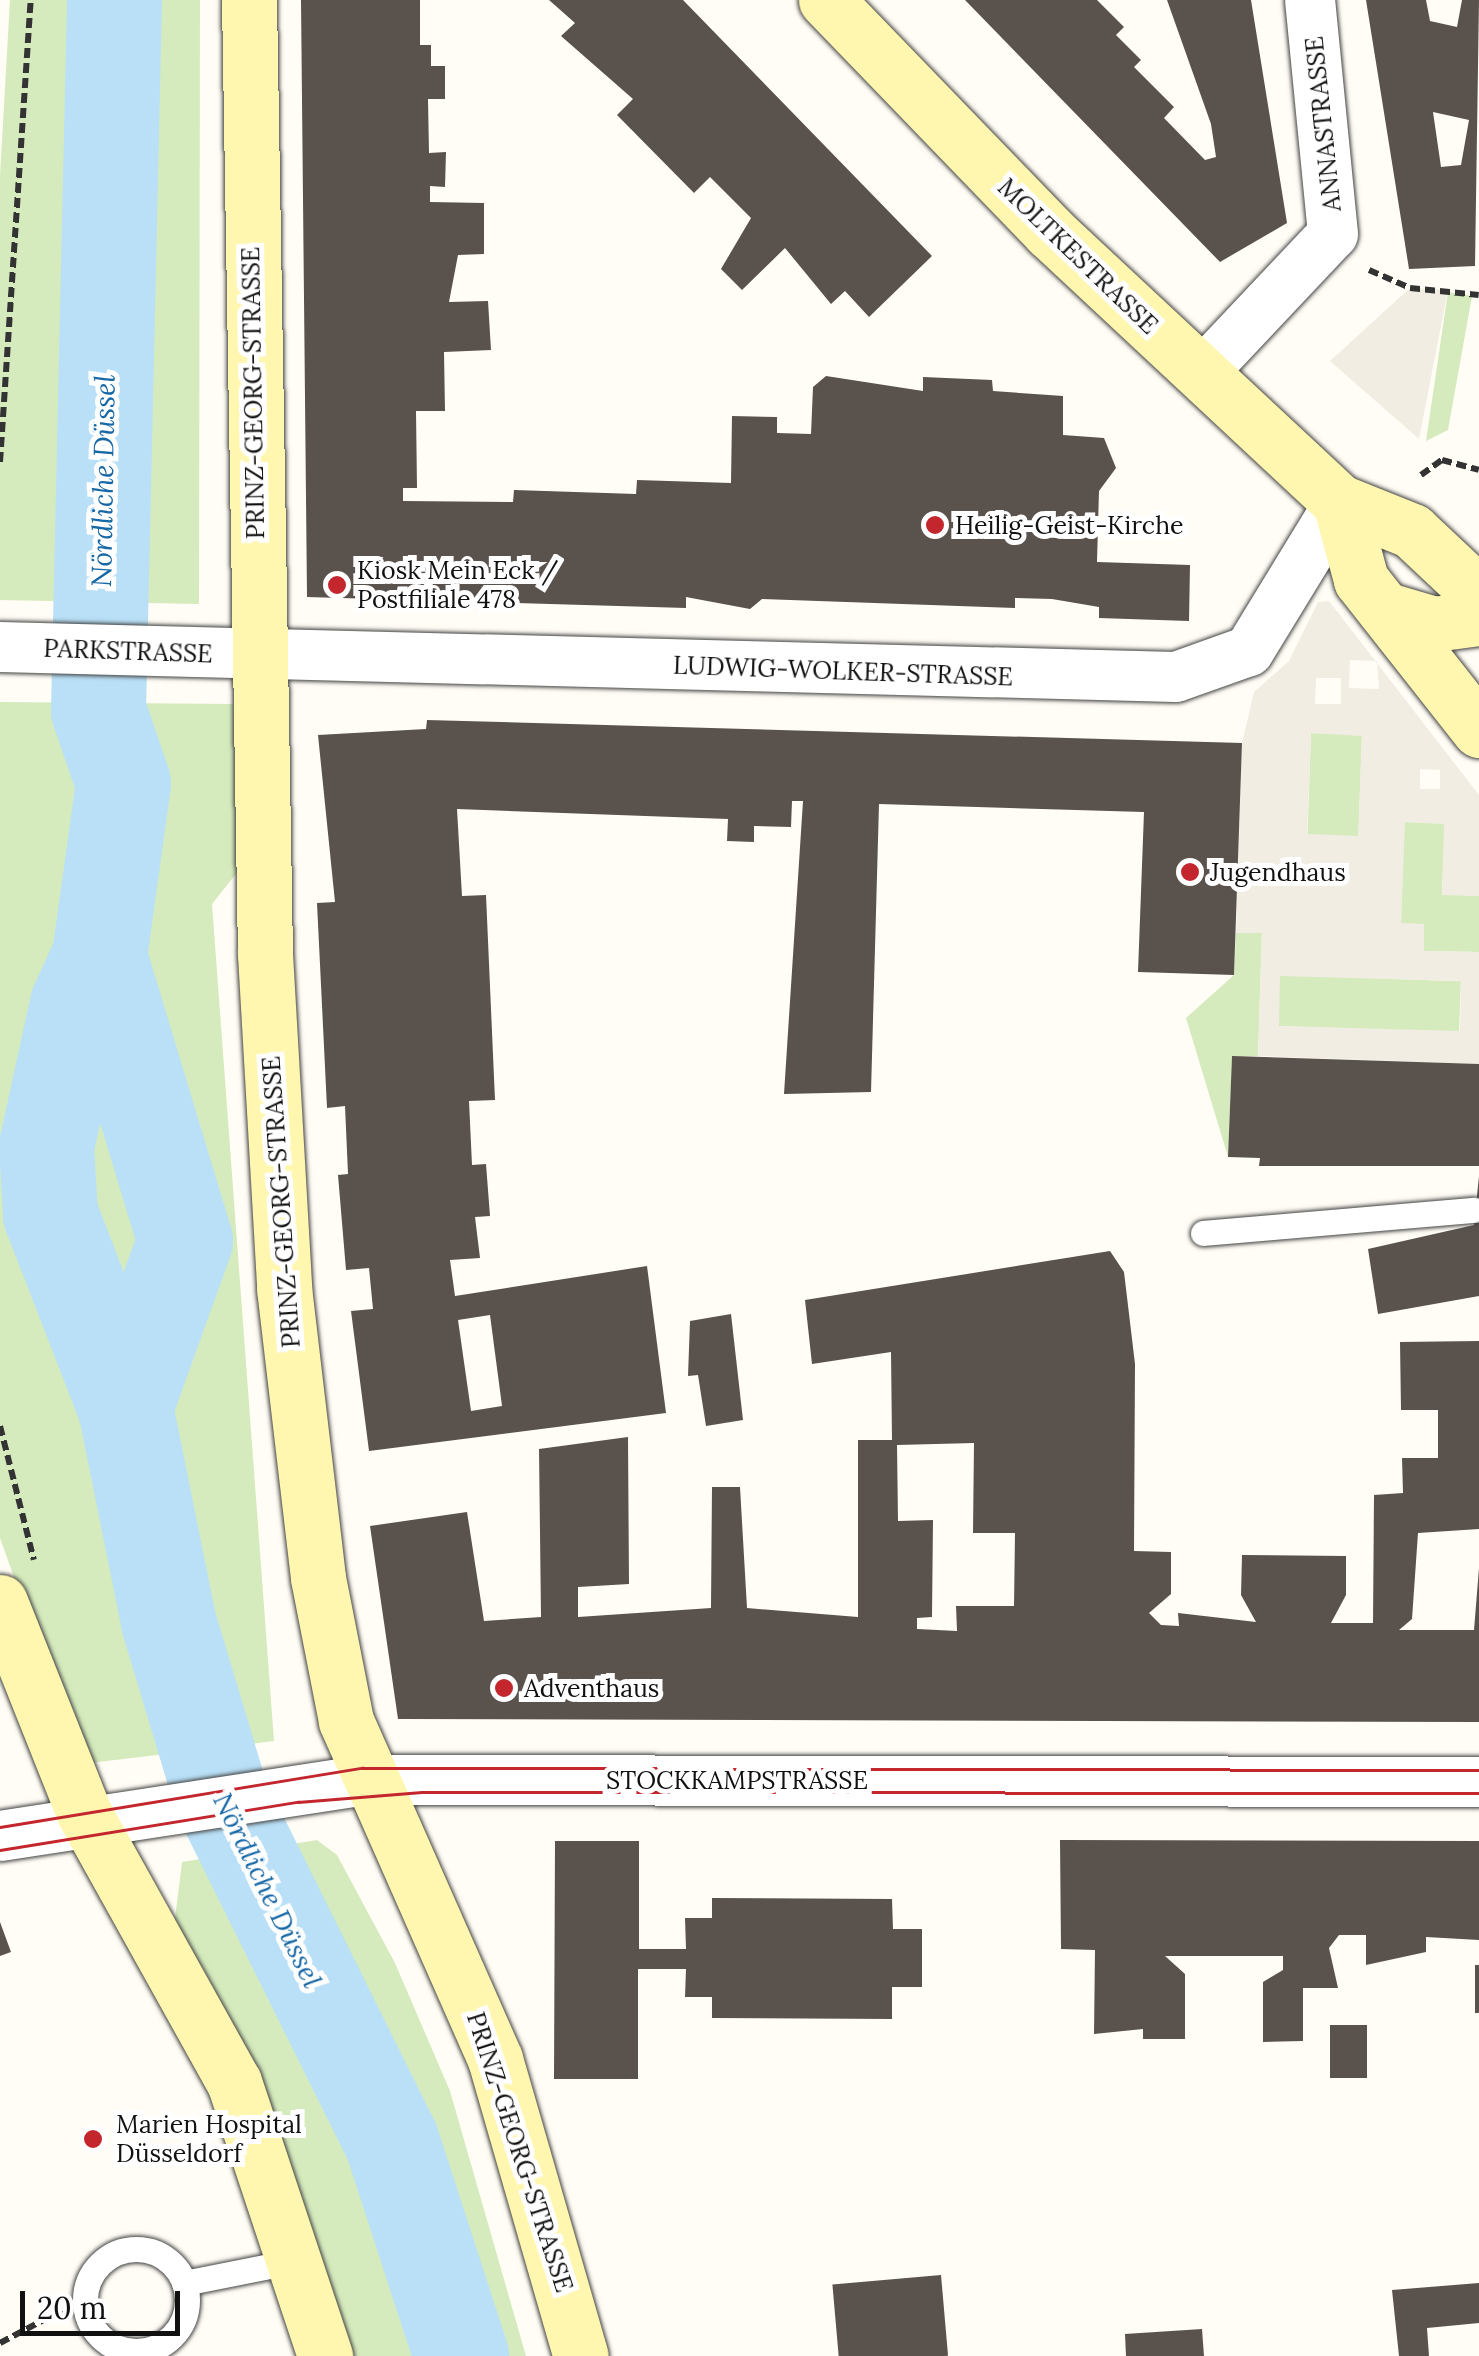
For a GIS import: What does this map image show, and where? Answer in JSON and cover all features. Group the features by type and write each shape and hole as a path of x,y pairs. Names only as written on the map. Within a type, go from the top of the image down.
{"main road":[{"name":"PRINZ-GEORG-STRASSE","path":"249,0 256,655 284,1288 332,1663 366,1780 495,2060 580,2356"},
{"name":"MOLTKESTRASSE","path":"826,0 1201,374 1340,502 1412,531 1479,594"},
{"path":"1340,502 1345,546 1384,609 1479,730"},
{"path":"1384,609 1434,624 1479,618"},
{"path":"0,1602 87,1820 234,2082 300,2260 325,2356"}],"street":[{"name":"ANNASTRASSE","path":"1310,0 1334,219 1327,251"},
{"path":"1201,374 1327,251"},
{"name":"LUDWIG-WOLKER-STRASSE","path":"256,655 1176,677 1250,651 1340,502"},
{"name":"PARKSTRASSE","path":"14,648 256,655"},
{"name":"STOCKKAMPSTRASSE","path":"0,1836 366,1780 1479,1782"}],"lane":[{"path":"1204,1234 1474,1210"},
{"path":"126,2250 165,2258 184,2283 176,2332 142,2351 99,2335 85,2298 94,2271 126,2250"},
{"path":"184,2283 300,2260"}],"path":[{"path":"0,462 31,0"},
{"path":"1327,251 1410,288 1479,294"},
{"path":"0,2343 85,2298"}],"green space":[{"path":"10,0 200,0 199,604 0,600 0,176"},
{"path":"1448,292 1472,296 1448,430 1426,441"},
{"path":"0,702 233,704 239,870 212,904 274,1741 81,1764 0,1538"},
{"path":"1311,733 1362,735 1358,837 1307,835"},
{"path":"1404,822 1445,823 1442,894 1479,896 1479,952 1423,951 1401,923"},
{"path":"1262,932 1258,1056 1232,1057 1228,1157 1186,1018 1234,975 1236,933"},
{"path":"1279,975 1461,981 1459,1032 1277,1026"},
{"path":"317,1840 337,1855 395,1963 450,2091 526,2356 349,2356 282,2144 174,1927 182,1862"}],"shaded area":[{"path":"1410,288 1448,290 1419,439 1330,361"},
{"path":"1329,601 1375,661 1350,660 1349,688 1379,689 1377,663 1479,795 1479,896 1442,895 1444,824 1405,822 1401,923 1424,924 1424,951 1479,952 1479,1064 1258,1056 1262,933 1236,933 1242,743 1254,692 1289,661 1318,602","holes":["1316,678 1341,678 1341,704 1315,704","1311,733 1362,736 1358,836 1307,834","1420,769 1440,770 1440,789 1420,789","1280,976 1461,981 1460,1031 1279,1026"]}],"building":[{"path":"301,0 420,0 420,45 431,45 431,66 445,66 445,99 428,99 429,153 446,152 445,187 430,186 430,202 484,203 484,254 458,255 449,302 488,301 491,350 444,352 445,411 416,411 417,488 403,488 403,501 513,502 514,490 636,494 637,480 731,483 732,416 777,417 777,433 811,434 813,387 826,376 923,391 923,377 992,380 993,391 1063,396 1063,435 1104,438 1116,468 1099,491 1097,562 1190,565 1189,621 1099,618 1099,607 1052,599 1015,598 1015,608 762,599 750,609 686,597 686,608 307,597"},
{"path":"549,0 683,0 932,256 869,317 845,291 831,304 785,248 742,290 721,269 751,218 710,177 694,193 617,115 633,99 561,36 575,23"},
{"path":"965,0 1097,0 1124,27 1116,35 1141,60 1134,67 1174,107 1164,118 1205,160 1216,157 1211,124 1167,0 1251,0 1287,223 1220,262"},
{"path":"1366,0 1426,0 1430,21 1457,27 1462,0 1479,0 1475,266 1409,269","holes":["1433,112 1469,120 1461,165 1441,167"]},
{"path":"427,720 1242,743 1234,975 1138,972 1144,812 879,804 871,1092 784,1094 803,801 792,801 791,827 754,826 754,842 727,841 728,819 457,809 462,896 486,895 495,1100 469,1101 472,1165 486,1164 490,1216 475,1217 480,1258 450,1260 455,1296 647,1266 666,1413 369,1451 351,1311 373,1309 369,1268 346,1270 338,1175 348,1174 345,1106 327,1108 317,903 335,902 318,735 426,729","holes":["490,1315 502,1406 471,1411 458,1320"]},
{"path":"1232,1056 1479,1064 1479,1166 1259,1166 1260,1158 1228,1157"},
{"path":"1479,1176 1479,1296 1378,1314 1368,1249 1474,1225"},
{"path":"1110,1251 1124,1272 1135,1364 1134,1551 1171,1552 1171,1594 1149,1613 1161,1625 1179,1626 1178,1613 1256,1622 1241,1595 1242,1555 1346,1556 1346,1595 1331,1623 1373,1623 1374,1495 1403,1493 1402,1458 1438,1458 1438,1410 1401,1410 1400,1342 1479,1341 1479,1529 1418,1533 1412,1619 1399,1630 1474,1630 1479,1568 1479,1722 398,1719 370,1526 467,1512 484,1621 541,1617 539,1449 628,1437 629,1584 578,1587 578,1617 711,1608 712,1487 740,1487 747,1608 858,1617 858,1440 892,1440 891,1352 812,1364 805,1300","holes":["974,1443 973,1533 1015,1533 1014,1606 956,1606 957,1631 917,1629 917,1618 932,1617 933,1520 898,1521 897,1445"]},
{"path":"731,1314 743,1420 706,1426 698,1375 688,1376 690,1321"},
{"path":"1060,1840 1479,1841 1479,1940 1426,1937 1426,1952 1366,1965 1366,1935 1339,1935 1329,1948 1338,1988 1303,1988 1303,2041 1263,2042 1263,1982 1283,1970 1283,1956 1165,1956 1185,1974 1185,2039 1143,2039 1143,2029 1094,2034 1095,1950 1061,1949"},
{"path":"555,1841 639,1841 639,1949 686,1949 685,1918 712,1918 712,1898 892,1899 893,1929 922,1929 922,1987 892,1987 892,2019 712,2018 712,1997 685,1997 686,1969 638,1969 638,2079 554,2079"},
{"path":"0,1922 11,1952 0,1956"},
{"path":"1475,1965 1479,1965 1479,2013 1475,2013"},
{"path":"1330,2025 1367,2025 1367,2078 1330,2078"},
{"path":"941,2275 948,2356 839,2356 832,2284"},
{"path":"1479,2283 1479,2323 1427,2328 1429,2356 1399,2356 1392,2290"},
{"path":"1202,2329 1204,2356 1126,2356 1125,2334"}],"waterway":[{"name":"Nördliche Düssel","path":"114,0 98,710 123,783 99,956 77,1004 46,1146 50,1214 125,1407 168,1621 221,1798 391,2140 461,2356"},
{"name":"Nördliche Düssel","path":"99,956 185,1240 125,1407"}],"tram line":[{"path":"0,1827 362,1768 1479,1770"},
{"path":"0,1850 298,1802 422,1792 1479,1793"}],"place":[{"name":"Heilig-Geist-Kirche","path":"935,525"},
{"name":"Kiosk Mein Eck / Postfiliale 478","path":"337,585"},
{"name":"Jugendhaus","path":"1190,872"},
{"name":"Adventhaus","path":"504,1688"},
{"name":"Marien Hospital Düsseldorf","path":"93,2139"}]}
